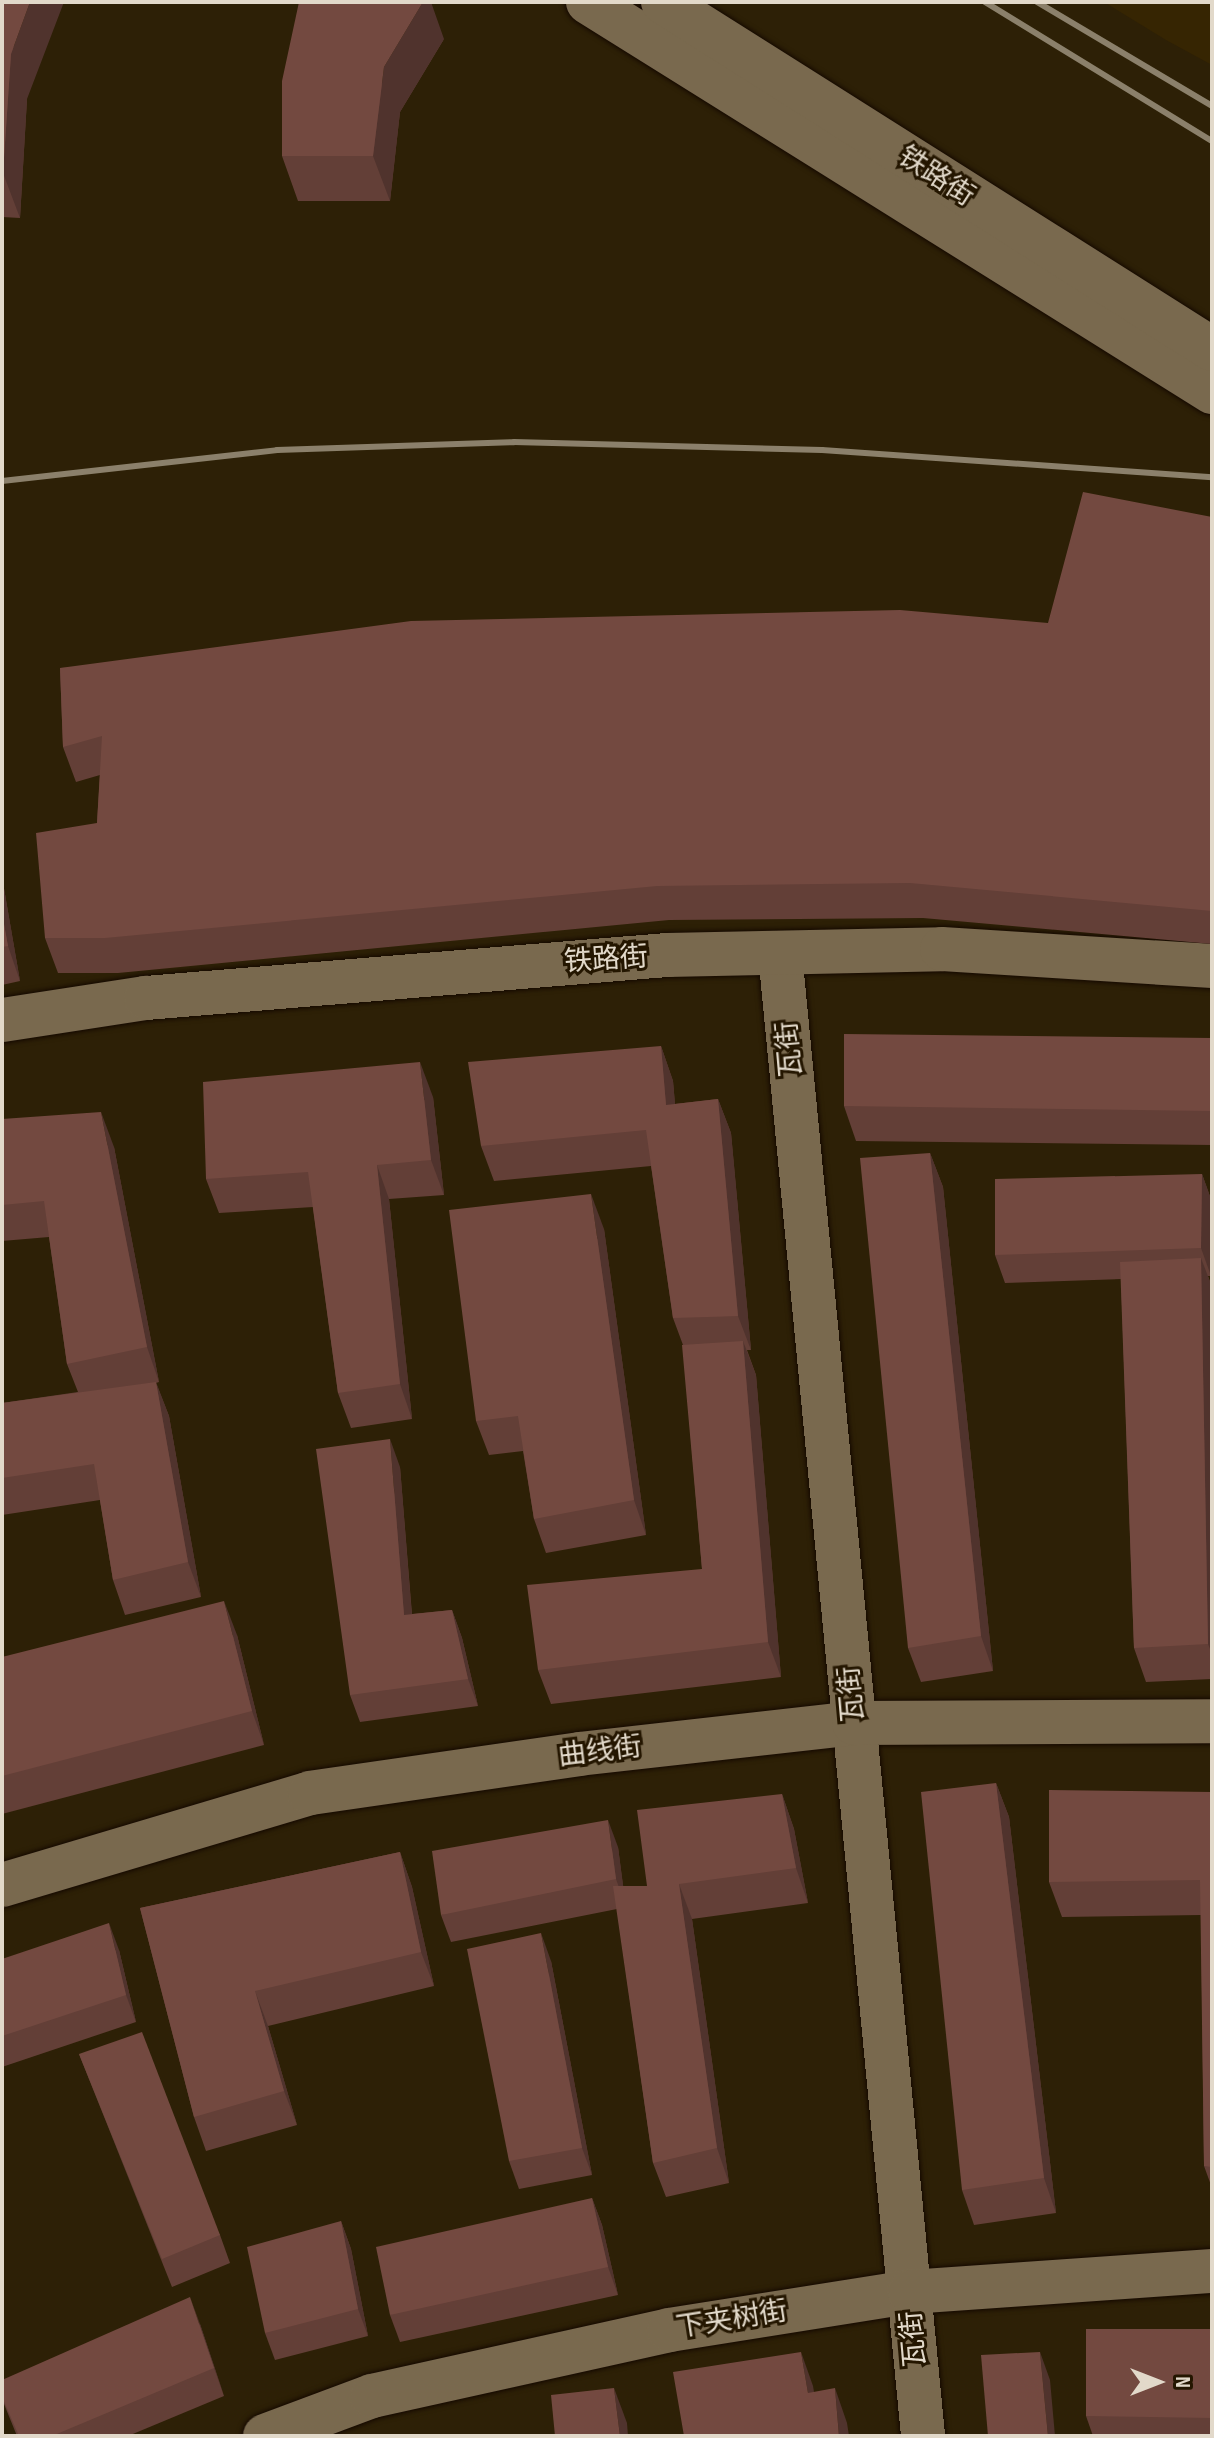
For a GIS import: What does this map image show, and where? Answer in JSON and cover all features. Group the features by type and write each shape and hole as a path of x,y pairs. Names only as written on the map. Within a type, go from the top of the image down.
{"street":[{"path":"588,2 1212,392"},
{"name":"铁路街","path":"663,2 1212,349"},
{"name":"铁路街","path":"2,1020 146,998 667,955 942,949 1212,966"},
{"name":"瓦街","path":"780,953 923,2436"},
{"name":"曲线街","path":"2,1885 310,1793 579,1754 854,1723 1212,1721"},
{"name":"下夹树街","path":"265,2436 372,2396 654,2333 910,2292 1212,2271"}],"shaded area":[{"path":"1104,2 1212,2 1212,65 1166,40"}],"building":[{"path":"2,2 30,2 11,54 3,173 2,173"},
{"path":"299,2 423,2 384,67 373,156 282,156 282,81"},
{"path":"1083,492 1212,517 1212,911 910,883 657,886 105,938 45,938 36,833 97,823 102,736 63,747 60,668 411,621 900,610 1048,623"},
{"path":"2,913 8,946 2,947"},
{"path":"844,1034 1212,1038 1212,1111 844,1106"},
{"path":"661,1046 666,1105 718,1099 738,1316 673,1318 646,1130 481,1146 468,1062"},
{"path":"420,1062 431,1160 377,1165 400,1384 338,1393 308,1172 206,1179 203,1082"},
{"path":"101,1112 147,1347 67,1364 44,1201 2,1205 2,1119"},
{"path":"930,1153 981,1636 908,1648 860,1158"},
{"path":"1202,1174 1201,1248 995,1255 995,1179"},
{"path":"591,1194 634,1500 534,1519 518,1416 476,1421 449,1210"},
{"path":"1201,1258 1208,1644 1134,1648 1120,1262"},
{"path":"743,1341 768,1642 538,1670 527,1585 702,1569 682,1345"},
{"path":"156,1382 188,1562 113,1580 94,1464 2,1478 2,1403"},
{"path":"390,1439 404,1615 452,1610 468,1679 350,1695 316,1449"},
{"path":"224,1601 252,1711 2,1776 2,1657"},
{"path":"996,1783 1044,2178 962,2190 921,1792"},
{"path":"1049,1790 1212,1792 1212,2167 1204,2166 1200,1880 1049,1882"},
{"path":"782,1794 796,1868 679,1884 717,2148 653,2163 613,1886 647,1886 637,1810"},
{"path":"608,1820 616,1879 441,1915 432,1851"},
{"path":"400,1852 421,1952 255,1991 284,2091 194,2117 140,1908"},
{"path":"109,1923 126,1995 2,2036 2,1959"},
{"path":"541,1933 582,2148 509,2161 467,1949"},
{"path":"142,2032 220,2235 162,2259 79,2054"},
{"path":"592,2198 608,2267 390,2315 376,2247"},
{"path":"341,2221 358,2309 265,2333 247,2247"},
{"path":"190,2297 214,2368 52,2436 19,2436 2,2397 2,2380"},
{"path":"1086,2329 1212,2329 1212,2418 1086,2416"},
{"path":"801,2352 808,2393 835,2388 839,2436 684,2436 673,2372"},
{"path":"1040,2352 1048,2436 988,2436 981,2355"},
{"path":"614,2388 620,2436 555,2436 551,2395"}],"railway":[{"path":"985,2 1212,141"},
{"path":"1037,2 1212,106"},
{"path":"2,481 277,450 514,442 822,450 1212,477"}]}
